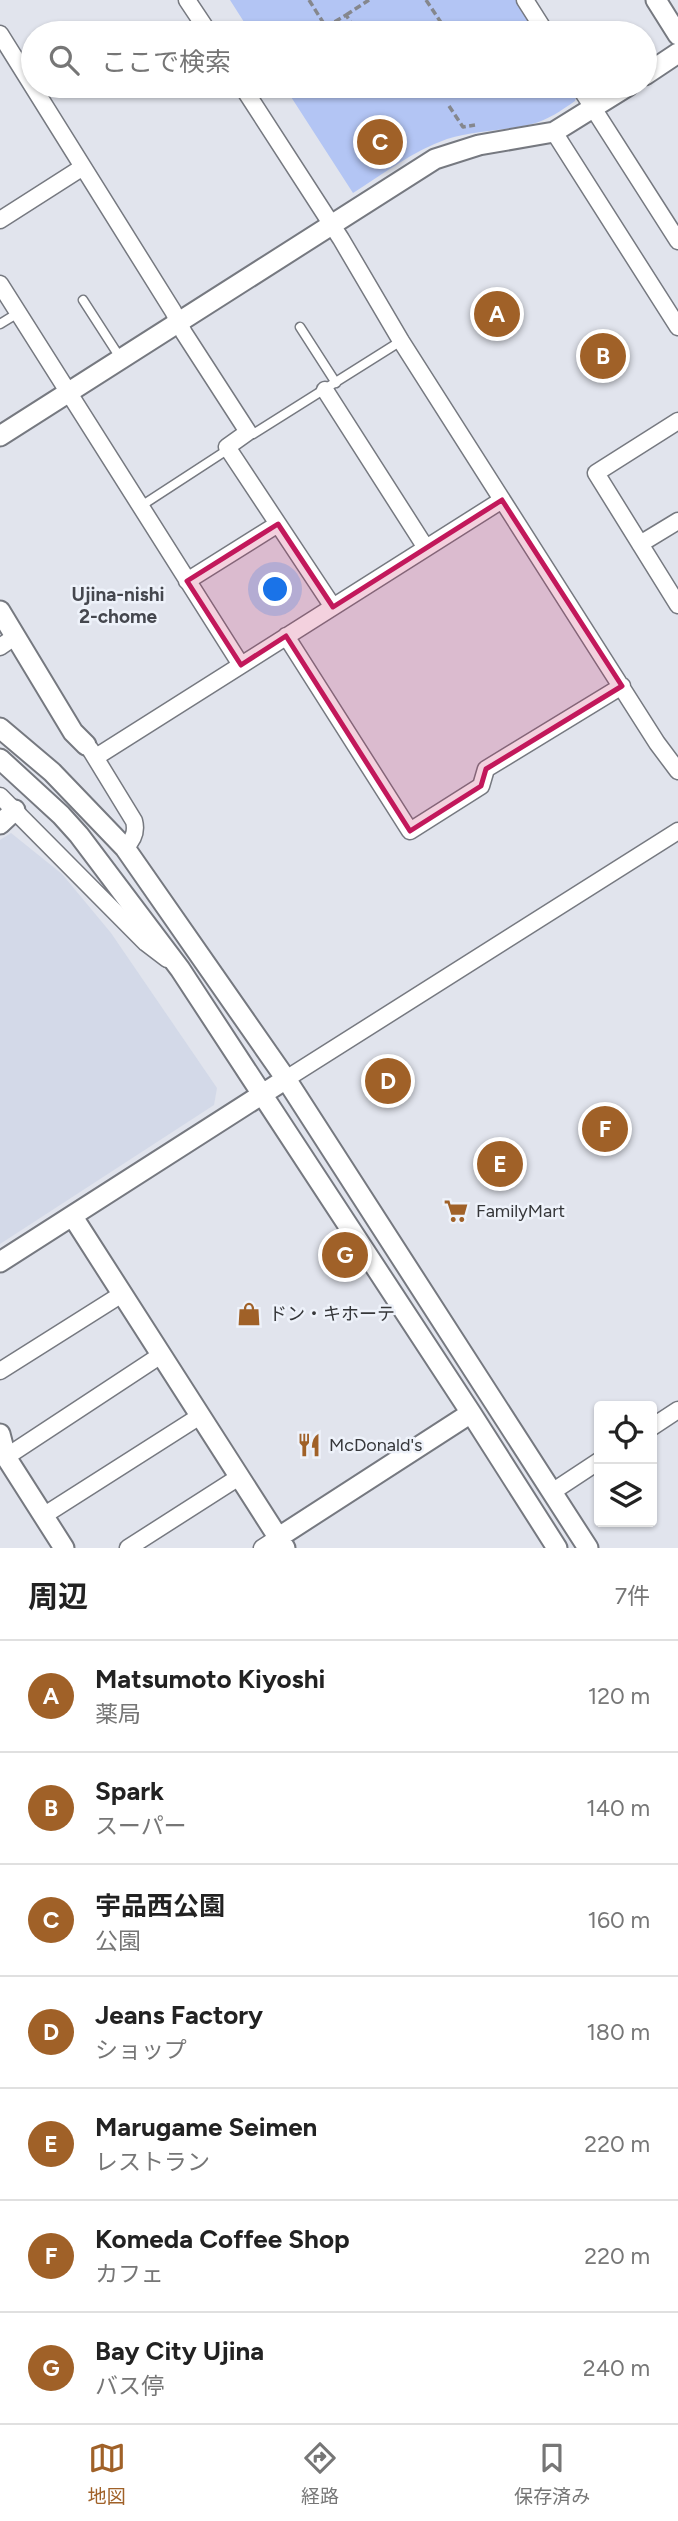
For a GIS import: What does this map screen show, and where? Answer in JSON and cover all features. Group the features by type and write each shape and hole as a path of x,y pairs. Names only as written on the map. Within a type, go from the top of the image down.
{"street":[{"path":"187,0 201,21"},
{"path":"525,0 538,21"},
{"path":"656,0 678,34"},
{"path":"0,34 21,68"},
{"path":"657,67 678,53"},
{"path":"40,98 248,432 227,446 333,607"},
{"path":"250,98 502,500 678,771"},
{"path":"587,98 678,241"},
{"path":"0,436 415,170 446,154 554,132 610,98"},
{"path":"554,132 678,327"},
{"path":"0,220 83,167"},
{"path":"0,284 240,665"},
{"path":"330,386 426,548"},
{"path":"678,421 596,473 678,605"},
{"path":"91,751 240,665 502,500"},
{"path":"640,544 678,521"},
{"path":"187,581 278,523"},
{"path":"0,611 8,641 73,732 91,751 134,821 136,828 132,840 125,848"},
{"path":"286,636 410,831 481,786 486,769 622,686"},
{"path":"0,728 78,797 125,848 286,1079 588,1548"},
{"path":"5,763 79,835 180,969 557,1548"},
{"path":"0,796 146,943 180,969"},
{"path":"0,824 15,810"},
{"path":"0,1262 678,831"},
{"path":"73,1217 282,1543"},
{"path":"0,1371 122,1294"},
{"path":"6,1457 162,1356"},
{"path":"657,1424 678,1410"},
{"path":"262,1548 282,1543 471,1413"},
{"path":"43,1516 200,1416"},
{"path":"0,1434 6,1457 64,1548"},
{"path":"552,1492 594,1464"},
{"path":"128,1548 239,1478"}],"lane":[{"path":"83,300 121,359"},
{"path":"0,324 18,313"},
{"path":"300,327 330,386"},
{"path":"248,432 254,434 401,341"},
{"path":"140,506 224,452 227,446"}],"path":[{"path":"309,0 322,21"},
{"path":"336,21 369,0"},
{"path":"426,0 440,21"},
{"path":"346,15 350,21"},
{"path":"449,106 463,127 479,124"}],"highlighted area":[{"path":"502,500 622,686 486,769 481,786 410,831 286,636 241,665 187,581 278,524 333,607"}],"shaded area":[{"path":"230,0 518,0 532,21 243,21"},
{"path":"292,98 576,98 555,114 532,124 469,134 434,144 410,156 353,193"},
{"path":"11,833 62,874 111,933 217,1088 214,1105 0,1244 0,840"}],"place":[{"name":"宇品西公園","path":"380,142"},
{"name":"Matsumoto Kiyoshi","path":"497,314"},
{"name":"Spark","path":"603,356"},
{"name":"Jeans Factory","path":"388,1081"},
{"name":"Komeda Coffee Shop","path":"605,1129"},
{"name":"Marugame Seimen","path":"500,1164"},
{"name":"FamilyMart","path":"456,1211"},
{"name":"Bay City Ujina","path":"345,1255"},
{"name":"ドン・キホーテ","path":"249,1314"},
{"name":"McDonald's","path":"309,1445"}],"district":[{"name":"Ujina-nishi 2-chome","path":"118,605"}]}
